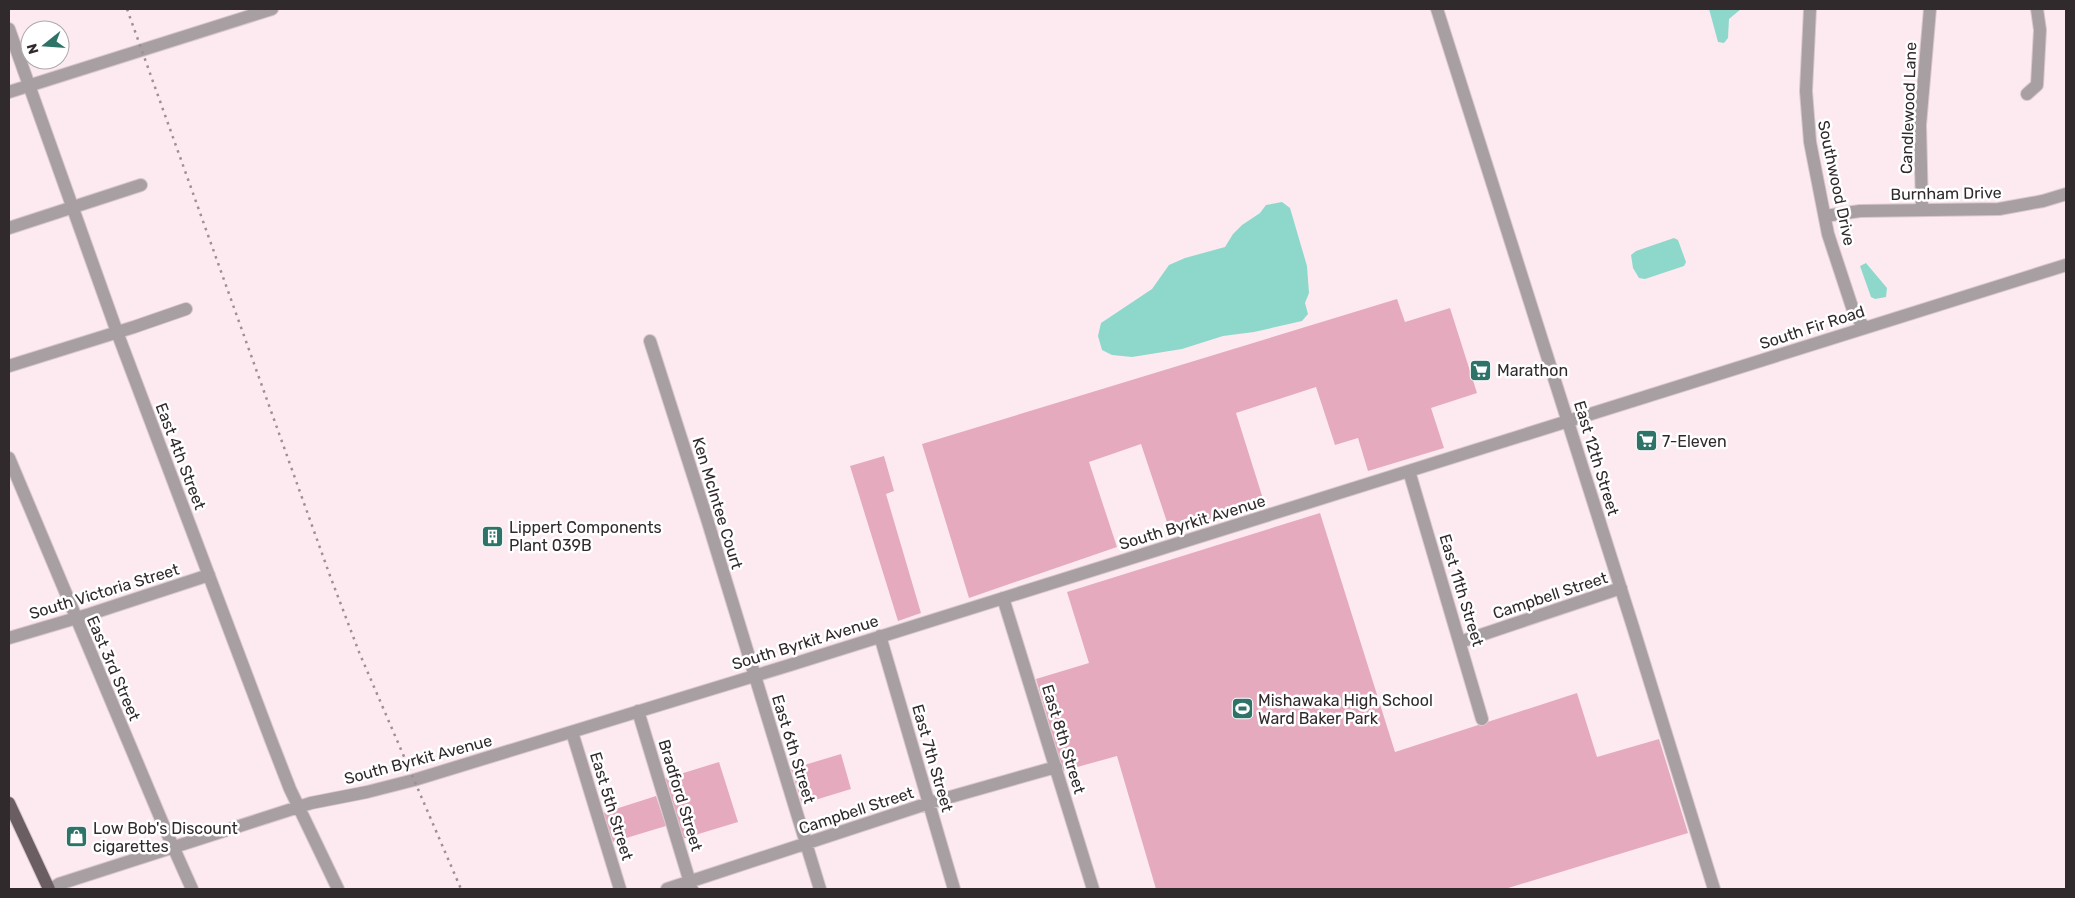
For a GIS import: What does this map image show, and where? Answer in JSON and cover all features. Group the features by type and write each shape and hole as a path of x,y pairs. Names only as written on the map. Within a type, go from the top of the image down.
{"main road":[{"path":"9,803 50,889"}],"street":[{"path":"9,92 272,9"},
{"name":"East 12th Street","path":"1437,9 1621,588 1714,889"},
{"name":"Southwood Drive","path":"1810,9 1806,91 1807,115 1814,166 1828,234 1854,313 1864,327"},
{"name":"Candlewood Lane","path":"1922,209 1920,125 1930,9"},
{"path":"2027,94 2037,84 2040,30 2037,9"},
{"name":"East 4th Street","path":"9,29 117,332 271,740 299,807 338,889"},
{"path":"9,228 140,184"},
{"name":"Burnham Drive","path":"1825,216 1860,211 1999,209 2043,201 2066,194"},
{"name":"South Fir Road","path":"1568,421 2066,265"},
{"path":"9,366 186,309"},
{"name":"Ken McIntee Court","path":"650,341 754,675"},
{"name":"South Byrkit Avenue","path":"50,889 59,884 299,807 322,800 367,792 409,781 572,732 1568,421"},
{"name":"East 3rd Street","path":"9,458 192,889"},
{"name":"East 11th Street","path":"1409,471 1482,719"},
{"name":"South Victoria Street","path":"9,638 209,575"},
{"name":"Campbell Street","path":"1460,642 1621,588"},
{"name":"East 8th Street","path":"1003,598 1093,889"},
{"name":"East 7th Street","path":"880,636 954,889"},
{"name":"East 6th Street","path":"754,675 820,889"},
{"name":"Bradford Street","path":"638,711 691,885"},
{"name":"East 5th Street","path":"572,732 620,889"},
{"name":"Campbell Street","path":"667,889 691,885 805,844 929,803 1056,767"}],"shaded area":[{"path":"1709,9 1741,9 1729,19 1728,38 1724,43 1718,42"},
{"path":"1282,202 1290,208 1307,266 1309,293 1305,303 1308,314 1302,321 1254,332 1223,336 1182,349 1132,357 1112,355 1102,350 1098,336 1101,323 1152,289 1169,265 1185,258 1225,247 1233,234 1242,225 1260,213 1266,205"},
{"path":"1674,238 1678,240 1686,262 1684,266 1645,279 1639,278 1633,268 1631,255 1636,251"},
{"path":"1866,263 1887,288 1886,297 1875,299 1871,297 1860,266"},
{"path":"1397,299 1405,322 1450,308 1477,393 1431,408 1444,448 1368,471 1358,438 1335,445 1316,387 1236,413 1264,502 1170,531 1141,444 1089,462 1117,547 969,598 922,444"},
{"path":"884,456 894,491 886,494 921,613 898,621 850,466"},
{"name":"Mishawaka High School Ward Baker Park","path":"1320,513 1395,752 1577,693 1597,757 1659,739 1688,833 1505,889 1156,889 1117,756 1063,771 1036,679 1089,663 1067,592"},
{"path":"841,754 851,789 802,804 791,769"},
{"path":"719,762 738,822 682,839 664,779"},
{"path":"656,796 666,826 613,842 603,813"}],"railway":[{"path":"127,9 329,573 359,652 461,889"}],"place":[{"name":"Marathon","path":"1481,370"},
{"name":"7-Eleven","path":"1646,441"},
{"name":"Lippert Components Plant 039B","path":"493,536"},
{"name":"Mishawaka High School Ward Baker Park","path":"1242,709"},
{"name":"Low Bob's Discount cigarettes","path":"77,837"}]}
